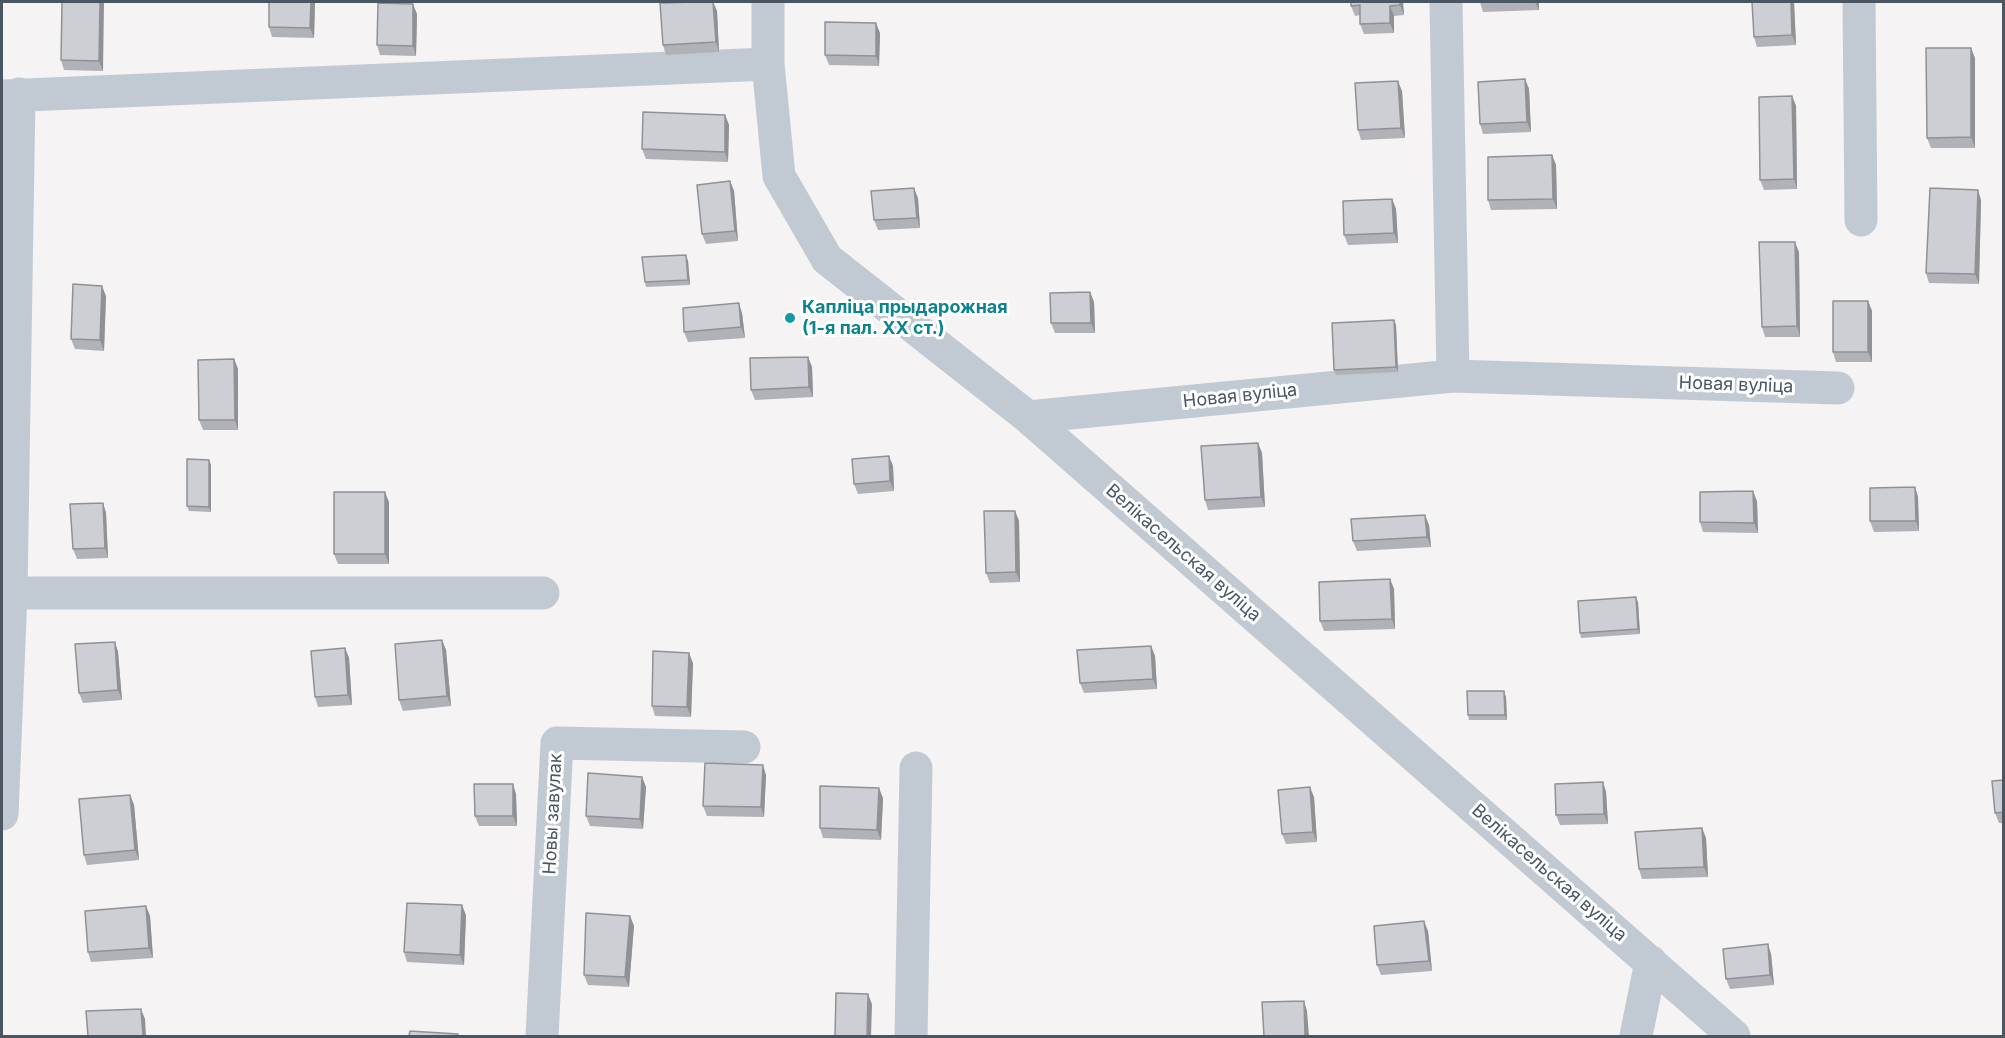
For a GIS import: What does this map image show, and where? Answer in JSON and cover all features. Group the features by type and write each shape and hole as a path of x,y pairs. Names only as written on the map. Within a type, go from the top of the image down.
{"street":[{"name":"Велікасельская вуліца","path":"768,2 768,64 779,176 827,259 1028,417 1734,1036"},
{"path":"1446,2 1453,376"},
{"path":"1859,2 1861,220"},
{"path":"2,814 11,593 10,95 768,64"},
{"name":"Новая вуліца","path":"1028,417 1453,376 1838,388"},
{"path":"11,593 543,593"},
{"name":"Новы завулак","path":"542,1036 557,743 744,747"},
{"path":"911,1036 916,768"},
{"path":"1636,1036 1651,962"}],"building":[{"path":"62,2 100,2 99,61 61,60"},
{"path":"269,2 311,2 310,28 269,27"},
{"path":"713,2 716,42 663,45 660,3"},
{"path":"1351,2 1400,2 1400,5 1390,6 1390,23 1360,24 1360,5 1351,6"},
{"path":"1752,2 1791,2 1792,35 1754,37"},
{"path":"378,3 413,4 413,46 377,45"},
{"path":"825,22 876,23 876,56 825,55"},
{"path":"1926,48 1971,48 1971,137 1927,138"},
{"path":"1525,79 1527,122 1480,124 1478,82"},
{"path":"1398,81 1401,128 1358,130 1355,83"},
{"path":"1792,96 1794,179 1760,180 1759,97"},
{"path":"643,112 725,115 725,152 642,149"},
{"path":"1552,155 1553,199 1488,200 1488,157"},
{"path":"730,181 735,231 702,234 697,185"},
{"path":"914,188 917,218 874,220 871,191"},
{"path":"1930,188 1978,190 1975,274 1926,273"},
{"path":"1392,199 1394,233 1344,235 1343,201"},
{"path":"1759,242 1795,242 1797,326 1762,327"},
{"path":"686,255 688,280 645,282 642,257"},
{"path":"73,284 102,286 100,340 71,339"},
{"path":"1090,292 1091,323 1051,323 1050,293"},
{"path":"1833,301 1868,301 1868,352 1833,352"},
{"path":"739,303 741,327 684,332 683,308"},
{"path":"1394,320 1396,367 1334,370 1332,323"},
{"path":"808,357 809,387 751,390 750,358"},
{"path":"234,359 235,420 199,420 198,360"},
{"path":"1258,443 1261,497 1205,500 1201,446"},
{"path":"889,456 890,481 854,484 852,459"},
{"path":"187,459 209,460 209,507 187,506"},
{"path":"1915,487 1916,521 1870,521 1870,488"},
{"path":"1753,491 1754,523 1700,522 1700,492"},
{"path":"334,492 385,492 385,554 334,554"},
{"path":"103,503 105,548 73,549 70,504"},
{"path":"984,511 1015,511 1016,572 986,573"},
{"path":"1425,515 1427,537 1353,541 1351,519"},
{"path":"1390,579 1392,619 1320,621 1319,582"},
{"path":"1636,597 1638,629 1580,633 1578,601"},
{"path":"442,640 447,696 399,700 395,644"},
{"path":"115,642 118,690 79,693 75,644"},
{"path":"1151,646 1153,679 1080,683 1077,650"},
{"path":"345,648 348,695 315,697 311,651"},
{"path":"653,651 689,653 687,707 652,706"},
{"path":"1467,691 1504,691 1505,715 1468,715"},
{"path":"705,763 763,765 761,807 703,806"},
{"path":"588,773 642,777 640,819 586,816"},
{"path":"2004,780 2004,812 1995,813 1992,781"},
{"path":"1603,782 1604,814 1556,815 1555,784"},
{"path":"474,784 513,784 513,816 475,816"},
{"path":"820,786 879,788 877,830 820,828"},
{"path":"1310,787 1313,832 1282,834 1278,790"},
{"path":"130,795 135,850 84,855 79,799"},
{"path":"1702,828 1704,867 1639,869 1635,832"},
{"path":"407,903 462,905 460,955 404,952"},
{"path":"146,906 149,948 88,952 85,911"},
{"path":"586,913 630,916 625,977 584,975"},
{"path":"1424,921 1429,961 1377,965 1374,926"},
{"path":"1768,944 1770,975 1726,979 1723,949"},
{"path":"836,993 868,994 867,1036 835,1036"},
{"path":"1304,1001 1305,1036 1264,1036 1262,1002"},
{"path":"141,1009 143,1036 88,1036 86,1011"},
{"path":"410,1031 458,1034 458,1036 409,1036"}],"place":[{"name":"Капліца прыдарожная (1-я пал. XX ст.)","path":"790,318"}]}
